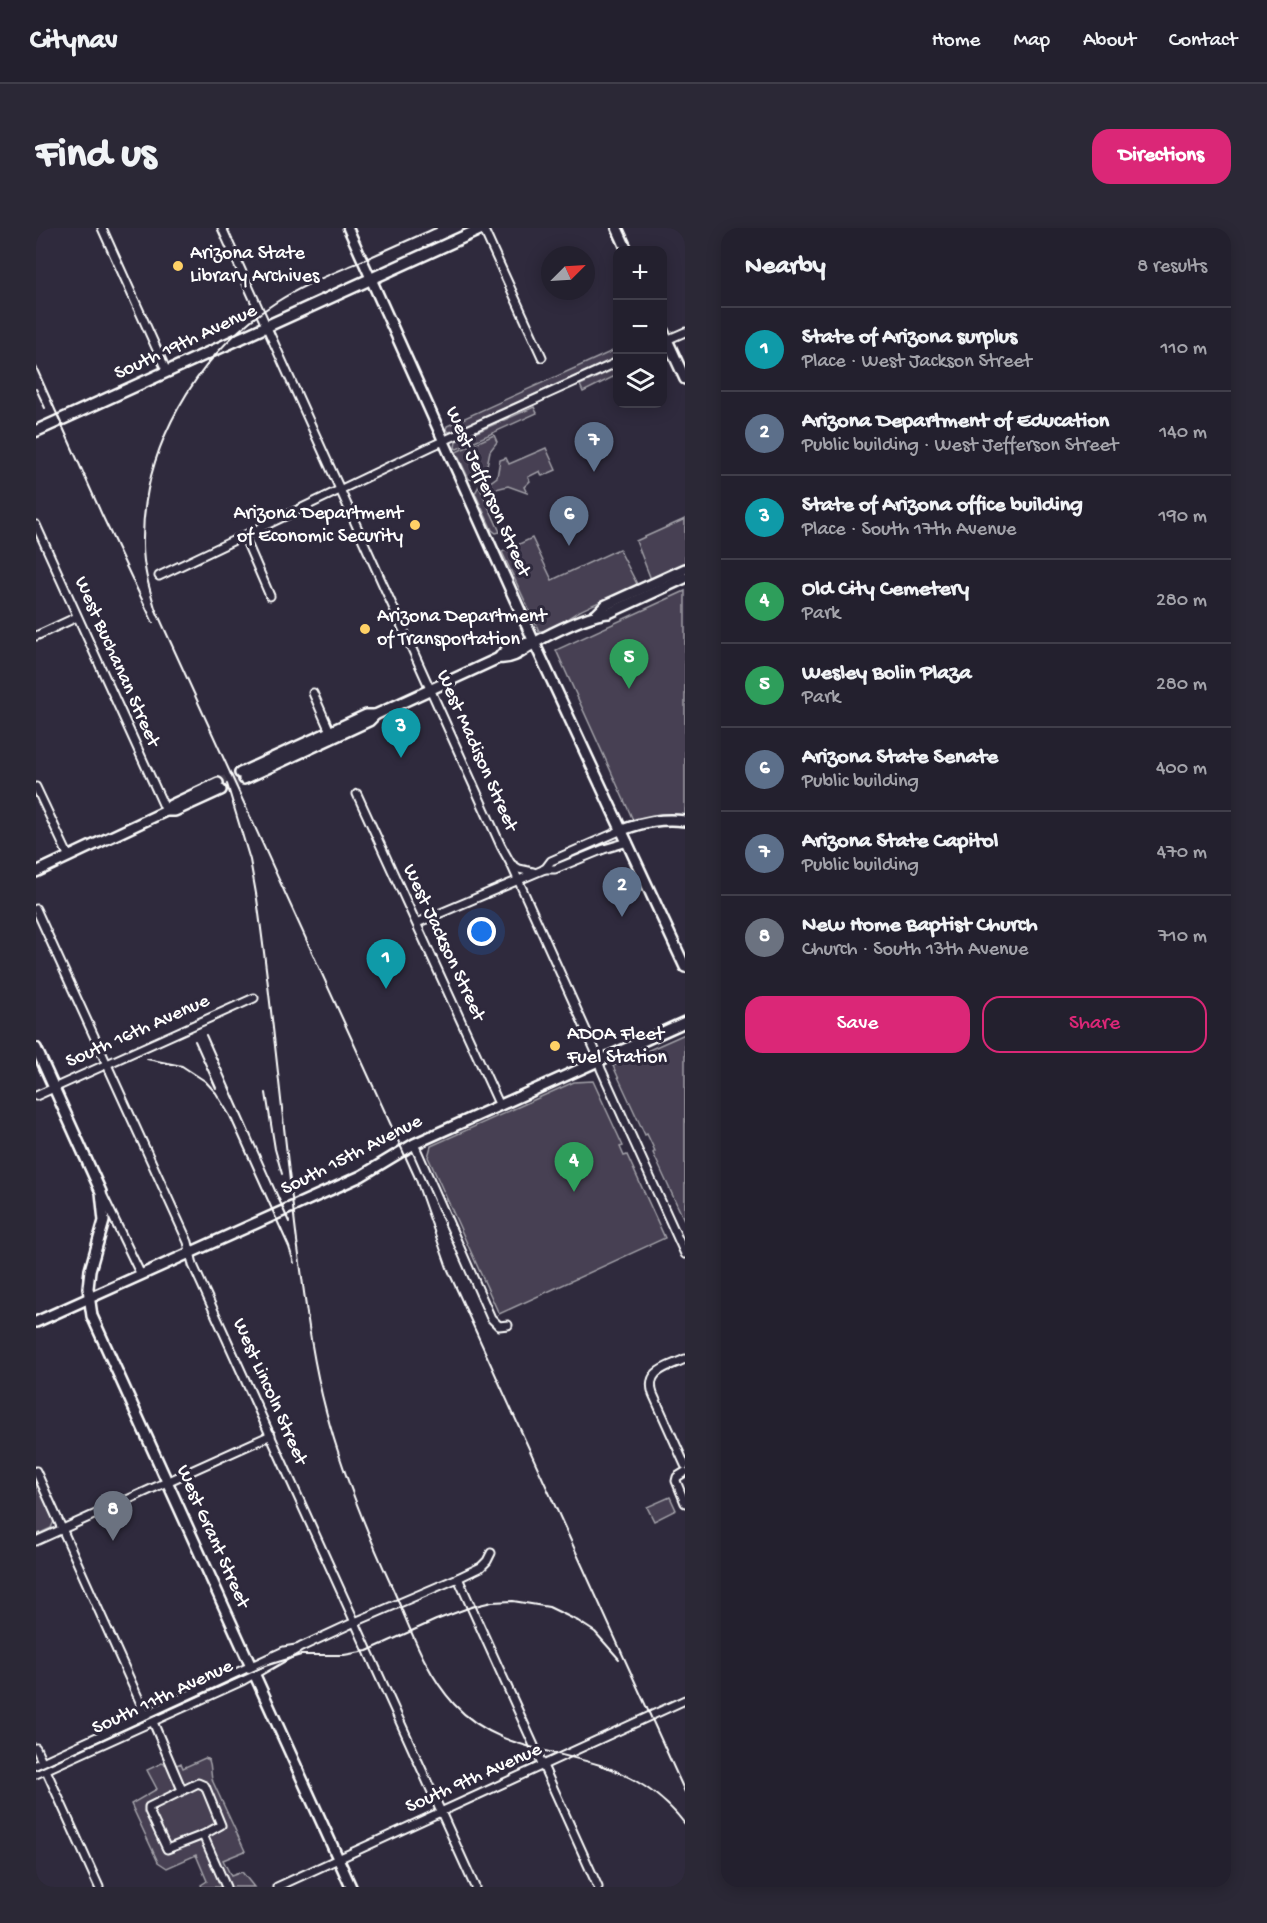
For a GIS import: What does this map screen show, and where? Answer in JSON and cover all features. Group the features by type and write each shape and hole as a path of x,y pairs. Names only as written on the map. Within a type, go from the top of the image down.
{"main road":[{"name":"South 19th Avenue","path":"36,432 483,228"},
{"path":"617,228 625,246"},
{"name":"West Jefferson Street","path":"371,279 534,642 685,967"},
{"path":"667,345 685,379"},
{"path":"597,614 606,605 685,569"},
{"path":"242,776 332,734 366,715 375,715 499,658 502,652 534,642 597,614 609,613 685,578"},
{"path":"36,872 166,811 171,805 219,786"},
{"path":"622,830 661,819 685,821"},
{"name":"South 15th Avenue","path":"37,1319 88,1299 361,1176 414,1144 685,1022"},
{"name":"West Grant Street","path":"36,1047 101,1192 104,1221 90,1270 88,1299 98,1332 351,1887"}],"street":[{"path":"102,228 167,372"},
{"name":"West Madison Street","path":"222,228 501,846 518,879 683,1245 685,1254"},
{"name":"West Jefferson Street","path":"348,228 371,279"},
{"path":"483,228 542,357"},
{"path":"667,340 685,332"},
{"path":"159,576 444,441 613,364"},
{"name":"West Buchanan Street","path":"36,525 166,811"},
{"path":"244,536 270,596"},
{"path":"36,636 77,616"},
{"path":"313,693 332,734"},
{"path":"36,788 69,857"},
{"name":"West Jackson Street","path":"357,794 500,1106"},
{"path":"417,923 544,869 551,861 622,830"},
{"path":"511,864 526,871 555,869 628,842"},
{"name":"West Lincoln Street","path":"36,909 188,1242 194,1265 475,1887"},
{"name":"South 16th Avenue","path":"36,1096 254,998"},
{"path":"414,1144 491,1318 499,1326 508,1325"},
{"name":"West Grant Street","path":"101,1192 141,1275"},
{"path":"685,1359 658,1372 651,1379 652,1390 685,1465"},
{"path":"36,1541 271,1435"},
{"path":"36,1471 147,1715"},
{"path":"685,1472 676,1479 685,1503"},
{"name":"South 11th Avenue","path":"41,1766 153,1722 301,1647 458,1578 481,1567 491,1552"},
{"path":"458,1578 598,1887"},
{"name":"South 11th Avenue","path":"36,1774 41,1766 147,1715 253,1671"},
{"name":"South 9th Avenue","path":"276,1887 685,1700"},
{"path":"153,1722 182,1790"},
{"path":"36,1748 41,1766 99,1887"},
{"path":"202,1783 221,1825 167,1849 149,1807 182,1790 202,1783"},
{"path":"202,1835 226,1887"}],"shaded area":[{"path":"613,351 613,359 453,431 449,432 446,429 447,426"},
{"path":"613,370 613,377 583,392 580,385"},
{"path":"534,407 537,413 455,448 456,441"},
{"path":"494,435 497,442 490,451 485,475 476,480 469,479 456,452"},
{"path":"546,448 556,470 542,476 540,471 528,477 530,481 524,487 527,493 508,486 488,491 485,486 497,477 500,460 506,458 509,464"},
{"path":"479,486 500,532 496,533 492,530 475,493"},
{"path":"685,519 685,563 673,572 652,582 636,541"},
{"path":"532,538 552,580 619,549 639,588 631,588 584,609 555,627 539,631 502,552"},
{"path":"685,591 685,817 659,815 633,820 556,650"},
{"path":"685,1034 685,1222 653,1153 655,1151 647,1134 645,1135 613,1066"},
{"path":"593,1081 623,1146 620,1147 624,1156 627,1155 665,1238 499,1314 428,1157 431,1146 574,1082"},
{"path":"36,1482 54,1521 51,1528 36,1535"},
{"path":"670,1497 676,1510 654,1521 647,1507"},
{"path":"205,1758 209,1760 213,1782 245,1851 223,1860 231,1876 242,1872 254,1887 202,1887 201,1885 207,1881 196,1855 167,1868 158,1862 131,1804 157,1789 147,1770 162,1763 172,1767 181,1763 183,1768"}],"tunnel":[{"path":"218,783 240,773"},
{"path":"221,790 244,779"}],"railway":[{"path":"436,228 294,292 247,324 221,349 198,377 163,440 152,474 145,509 143,545 145,569 155,608 416,1180 447,1268 685,1792"},
{"path":"36,367 153,623"},
{"path":"36,389 45,408"},
{"path":"227,784 250,860 257,899 297,1241 316,1369 339,1456 373,1544 412,1633 443,1691 469,1718 486,1729 522,1745 600,1765 624,1775 658,1796 685,1824"},
{"path":"206,1035 289,1222"},
{"path":"195,1041 216,1088"},
{"path":"147,1059 182,1066 205,1081 216,1093 230,1116 289,1247 294,1263"},
{"path":"266,1093 275,1149 282,1174"},
{"path":"36,1770 265,1666 301,1655 344,1655 367,1651 436,1620 492,1602 513,1601 549,1607 595,1632 619,1659"}],"place":[{"name":"Arizona State Library Archives","path":"178,266"},
{"name":"Arizona State Capitol","path":"594,472"},
{"name":"Arizona Department of Economic Security","path":"415,525"},
{"name":"Arizona State Senate","path":"569,546"},
{"name":"Arizona Department of Transportation","path":"365,629"},
{"name":"Wesley Bolin Plaza","path":"629,689"},
{"name":"State of Arizona office building","path":"401,758"},
{"name":"Arizona Department of Education","path":"622,917"},
{"name":"State of Arizona surplus","path":"386,989"},
{"name":"ADOA Fleet Fuel Station","path":"555,1046"},
{"name":"Old City Cemetery","path":"574,1192"},
{"name":"New Home Baptist Church","path":"113,1541"}]}
